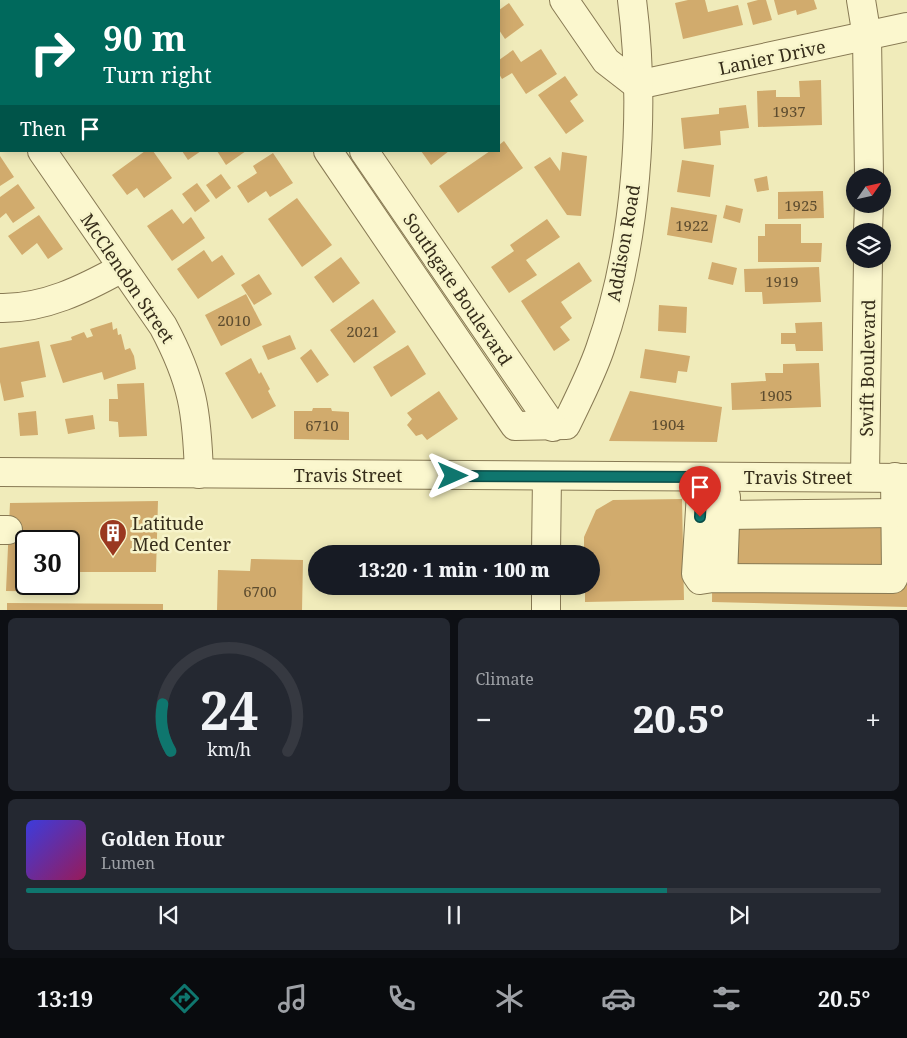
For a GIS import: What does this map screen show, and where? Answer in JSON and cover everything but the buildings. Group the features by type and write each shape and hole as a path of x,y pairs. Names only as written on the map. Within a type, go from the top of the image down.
{"street":[{"path":"564,0 606,61 636,85"},
{"name":"Addison Road","path":"552,427 566,425 600,349 614,299 633,196 637,140 636,36 632,0"},
{"path":"862,0 867,37 869,168"},
{"name":"Lanier Drive","path":"636,85 907,27"},
{"name":"McClendon Street","path":"43,152 163,326 186,374 198,427 199,474"},
{"name":"Southgate Boulevard","path":"329,152 515,426 552,427"},
{"name":"Southgate Boulevard","path":"365,152 552,427"},
{"path":"0,308 36,305 63,297 122,268"},
{"name":"Swift Boulevard","path":"865,477 868,268"},
{"name":"Travis Street","path":"0,472 901,477"},
{"path":"546,545 547,476"},
{"path":"714,477 726,515 723,578"},
{"path":"714,477 696,574 700,580 723,578 893,579 896,572 895,513 901,477"},
{"path":"726,515 895,513"},
{"path":"546,595 546,610"}],"place":[{"name":"Latitude Med Center","path":"113,557"}],"route":[{"path":"453,476 702,477 700,517"}]}
